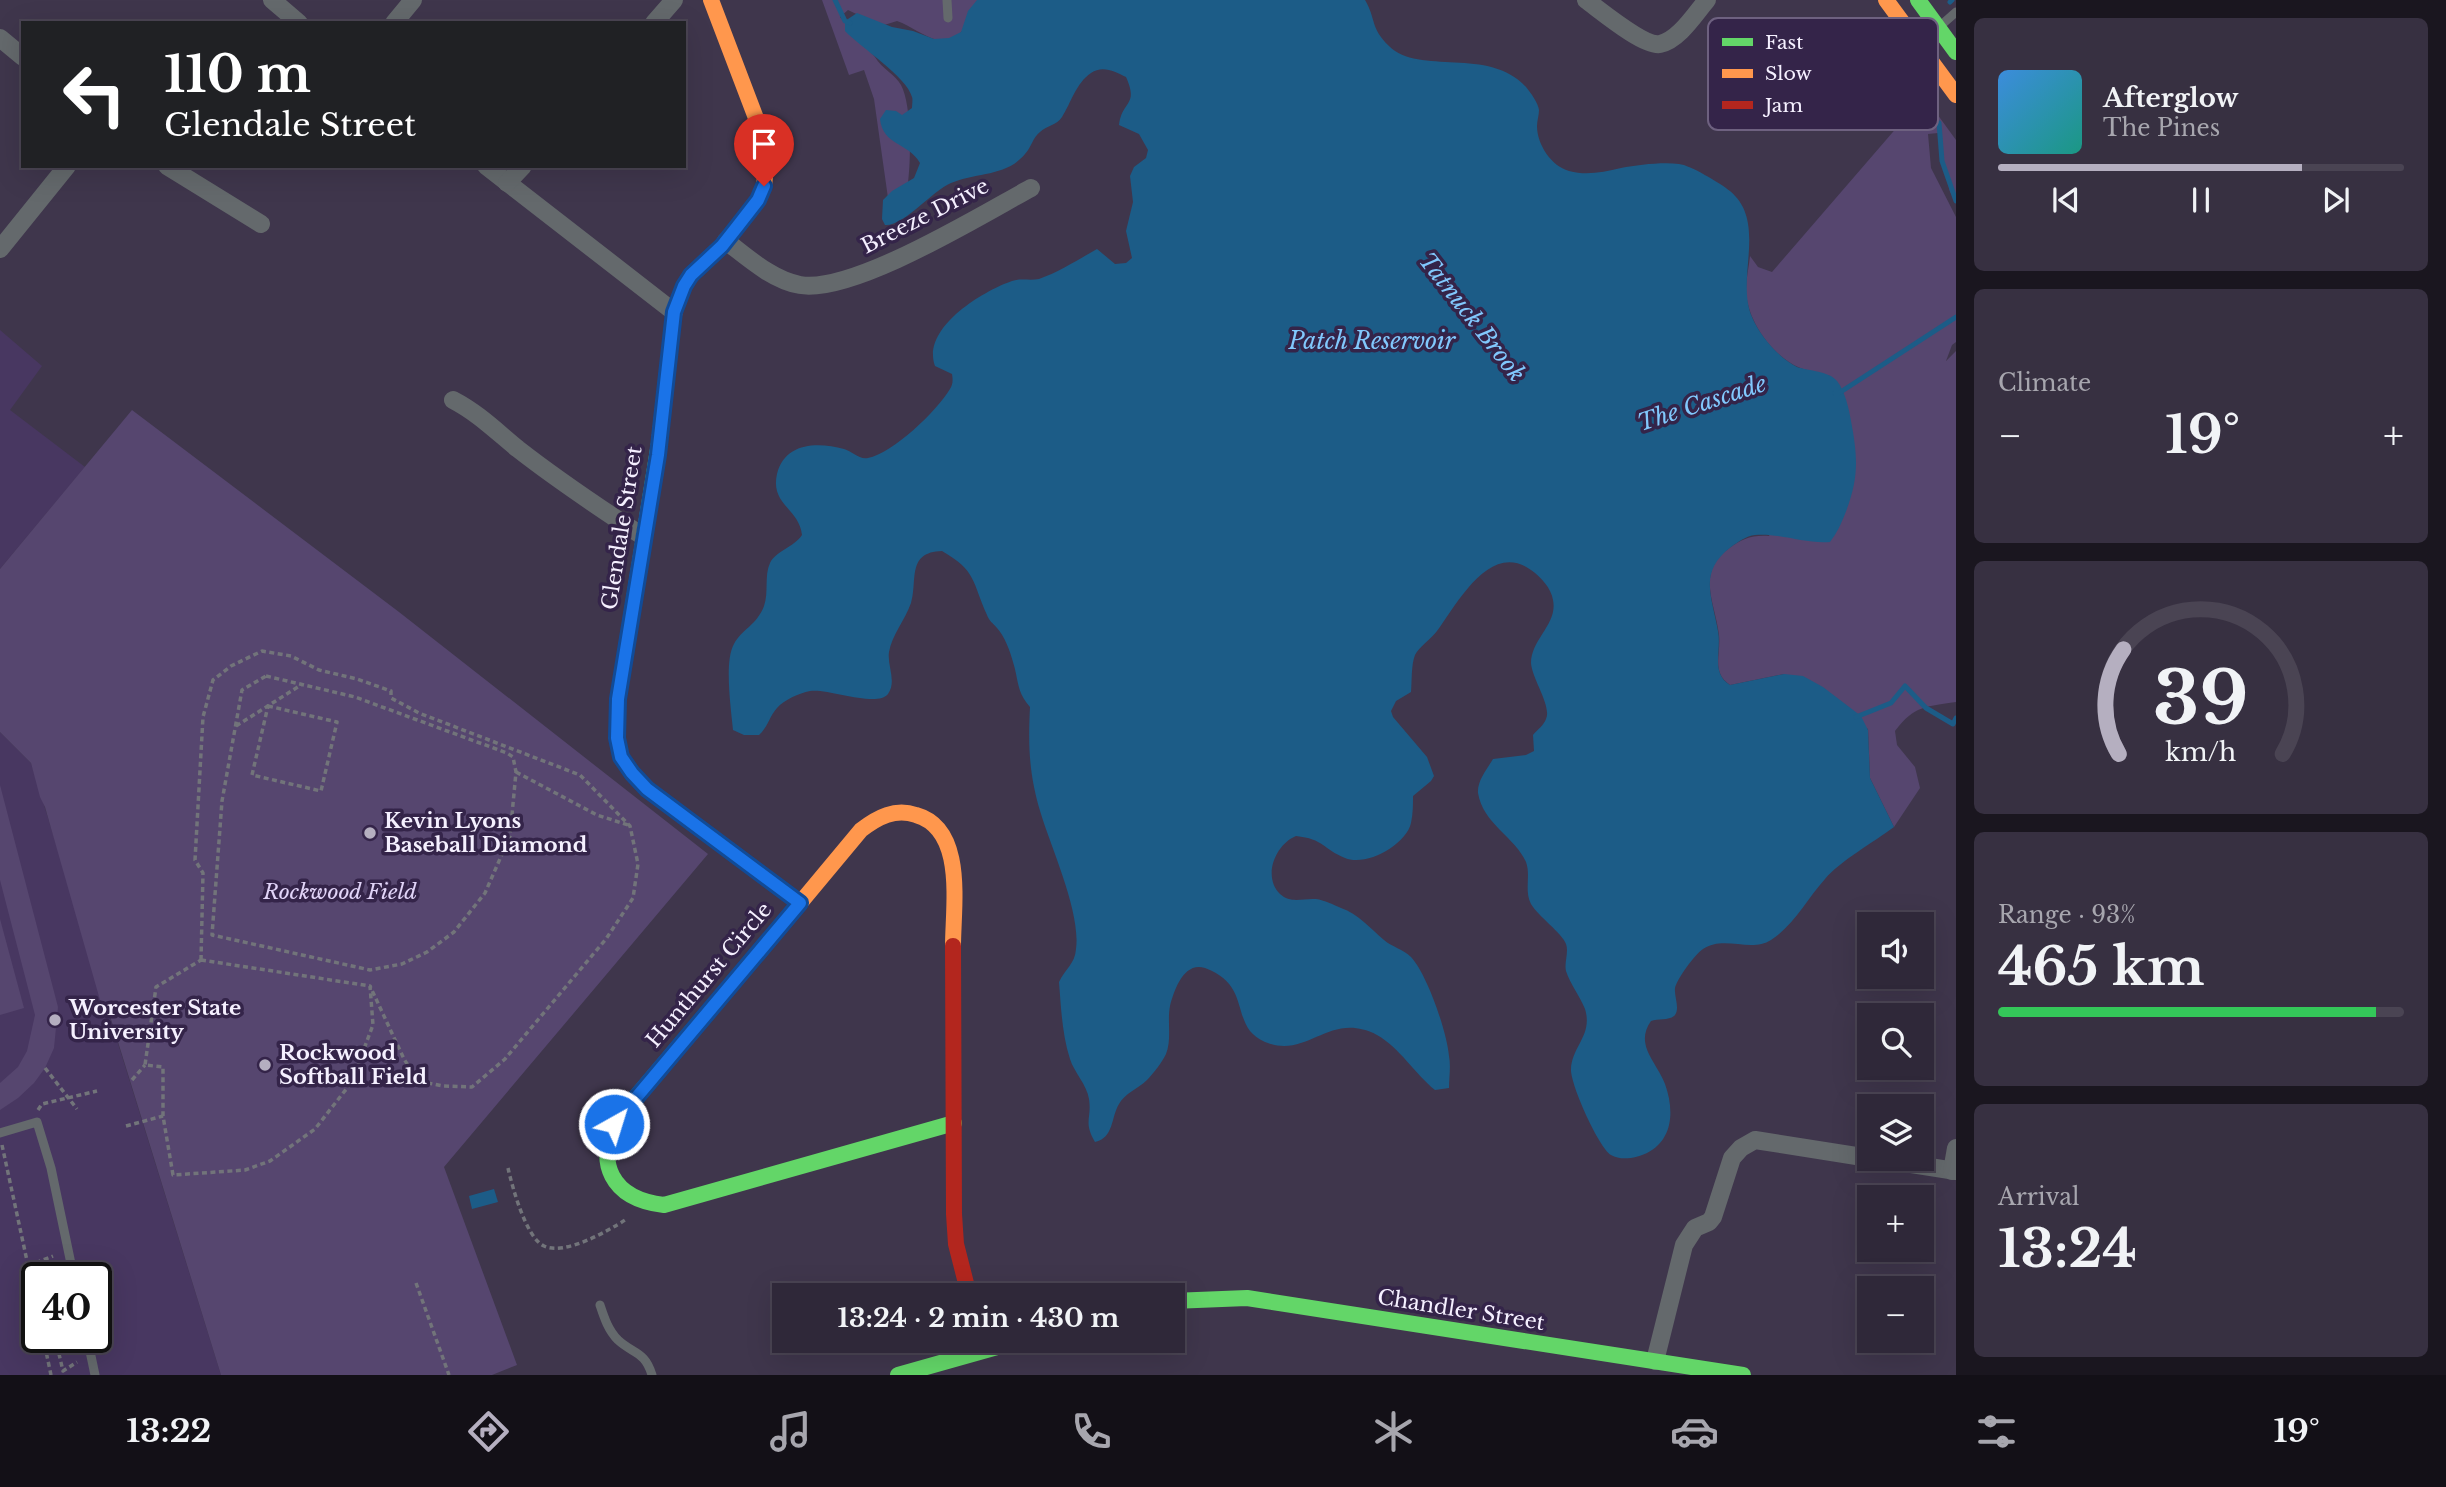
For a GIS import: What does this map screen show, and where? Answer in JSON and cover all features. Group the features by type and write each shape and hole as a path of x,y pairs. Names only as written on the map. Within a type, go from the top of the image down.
{"street":[{"path":"272,0 297,21"},
{"path":"396,21 413,0"},
{"path":"656,21 674,0"},
{"name":"Glendale Street","path":"711,0 759,126 766,168 764,186 758,200 726,241 691,275 674,312 658,455 618,699 617,738 621,757 647,789 800,903"},
{"path":"1586,0 1647,43 1659,44 1676,34 1707,0"},
{"path":"1886,0 1899,18"},
{"path":"1917,0 1930,18"},
{"path":"1938,28 1956,52"},
{"path":"0,38 21,55"},
{"path":"1938,71 1956,95"},
{"path":"0,248 65,168"},
{"path":"170,168 261,224"},
{"path":"488,168 674,312"},
{"path":"507,183 521,168"},
{"name":"Breeze Drive","path":"726,241 776,276 800,285 834,283 885,265 1031,188"},
{"path":"453,400 488,422 581,495 644,537"},
{"name":"Hunthurst Circle","path":"954,1123 672,1203 655,1205 639,1201 625,1193 614,1180 607,1164 606,1147 614,1124 861,830 882,815 900,812 918,815 934,824 946,837 953,863 956,1244 966,1283"},
{"path":"1655,1361 1684,1245 1695,1228 1709,1222 1713,1217 1732,1158 1741,1148 1755,1140 1857,1156"},
{"path":"1934,1168 1954,1171 1956,1148"},
{"name":"Chandler Street","path":"1185,1300 1247,1298 1626,1366 1655,1361 1743,1375"},
{"path":"898,1375 963,1353"}],"lane":[{"path":"947,0 948,18"},
{"path":"1938,28 1956,12"},
{"path":"0,1133 37,1117 51,1168 71,1262"},
{"path":"600,1305 611,1332 641,1355 648,1363 652,1375"},
{"path":"90,1353 95,1375"}],"path":[{"path":"201,960 203,873 195,860 203,717 213,680 231,666 262,651 291,656 319,670 391,691 391,698 419,713 580,775 630,826 638,864 633,898 606,939 505,1059 472,1087 443,1086 418,1081 404,1059 370,986"},
{"path":"266,676 302,685 355,697 513,757 516,772 510,836 485,893 454,932 402,964 370,970 212,934 222,801 242,690 266,676"},
{"path":"236,726 302,685"},
{"path":"268,706 337,722 321,791 252,775 268,706"},
{"path":"516,772 597,815 630,826"},
{"path":"132,1080 145,1065 156,987 201,960 370,986"},
{"path":"145,1065 163,1067 163,1116 173,1175 245,1170 270,1161 315,1129 351,1083 373,1025 370,986"},
{"path":"44,1068 77,1109"},
{"path":"37,1117 42,1104 97,1091"},
{"path":"126,1126 163,1116"},
{"path":"0,1133 27,1262"},
{"path":"508,1168 512,1190 521,1212 542,1246 552,1249 580,1243 625,1220"},
{"path":"40,1262 53,1256"},
{"path":"416,1283 449,1375"},
{"path":"47,1353 51,1375"},
{"path":"59,1353 63,1371 77,1362"}],"shaded area":[{"path":"0,330 42,366 10,410 85,467 0,569"},
{"name":"Worcester State University","path":"0,732 31,763 221,1375 0,1375"}],"green space":[{"path":"822,0 984,0 965,28 952,39 945,41 932,38 897,21 881,26 848,10 840,17 898,81 905,94 910,133 908,183 888,198 874,99 864,70 849,75"},
{"path":"1938,115 1956,140 1956,197 1950,192 1938,133 1928,134 1931,168 1956,217 1956,342 1952,345 1946,361 1956,351 1956,702 1921,709 1909,716 1895,731 1897,745 1915,767 1920,788 1894,827 1870,778 1868,729 1784,674 1730,685 1724,680 1719,669 1719,635 1710,589 1713,568 1718,558 1738,543 1747,538 1769,536 1830,376 1793,365 1773,348 1759,330 1749,310 1747,299 1750,256 1758,267 1772,272 1895,130 1938,130"},
{"name":"Rockwood Field","path":"132,410 399,612 708,854 444,1167 517,1365 492,1375 221,1375 106,1003 100,1000 31,763 0,732 0,569"},
{"path":"0,785 58,1007 54,1048 45,1068 18,1098 0,1110 0,1083 18,1067 27,1051 35,1015 0,880"},
{"path":"0,919 24,1008 0,1015"}],"water":[{"name":"Patch Reservoir","path":"977,0 1365,0 1383,40 1402,55 1493,68 1511,75 1526,87 1538,107 1537,126 1542,147 1562,168 1589,173 1665,163 1684,165 1730,191 1741,204 1749,235 1748,302 1755,324 1765,339 1784,358 1797,367 1824,373 1840,385 1849,411 1856,468 1850,501 1830,542 1752,536 1731,547 1714,566 1710,585 1719,639 1718,667 1724,680 1730,685 1784,674 1803,676 1823,687 1861,716 1868,730 1870,778 1894,827 1831,872 1793,919 1771,940 1755,945 1711,945 1691,961 1675,988 1675,1015 1651,1021 1646,1030 1646,1046 1665,1084 1670,1103 1667,1132 1656,1147 1647,1153 1629,1158 1611,1155 1586,1115 1571,1069 1587,1018 1566,971 1566,944 1531,904 1526,862 1515,845 1492,822 1478,793 1481,780 1493,759 1526,755 1534,751 1533,735 1544,723 1547,714 1531,663 1535,646 1552,617 1553,600 1542,579 1516,563 1502,563 1489,569 1465,592 1437,631 1415,655 1411,692 1396,701 1391,711 1393,717 1427,757 1434,776 1413,796 1411,823 1402,839 1374,857 1354,860 1338,855 1312,839 1296,836 1277,853 1272,870 1275,887 1284,897 1293,900 1319,900 1347,911 1411,957 1430,989 1444,1033 1450,1060 1449,1088 1435,1090 1385,1040 1360,1029 1332,1031 1294,1045 1280,1046 1265,1042 1247,1026 1230,985 1220,976 1198,967 1191,969 1181,978 1174,992 1169,1012 1169,1042 1164,1057 1147,1080 1121,1100 1109,1132 1095,1142 1089,1124 1088,1094 1070,1059 1064,1030 1059,982 1074,959 1076,934 1070,900 1034,786 1029,748 1030,707 1020,691 1007,644 988,617 972,578 962,565 942,551 923,556 918,562 911,603 889,652 892,684 888,694 874,699 810,691 792,697 780,705 759,735 744,735 733,730 729,686 731,652 737,639 761,613 770,563 802,535 796,518 778,493 777,474 781,463 795,450 813,445 844,449 859,457 868,458 902,440 925,419 951,387 952,374 935,366 933,352 937,338 957,313 986,293 1015,280 1039,279 1097,249 1115,264 1126,263 1132,258 1126,231 1133,202 1130,176 1134,167 1146,158 1148,150 1139,134 1119,125 1130,98 1130,86 1126,77 1108,70 1100,69 1086,77 1060,120 1042,130 1027,152 1009,167 951,183 909,215 885,225 882,219 883,200 892,191 914,178 920,163 886,134 880,119 886,110 902,115 912,108 912,98 902,80 845,31 845,21 857,13 934,39 949,38 961,32 968,11"},
{"path":"494,1189 498,1202 472,1209 469,1196"}],"waterway":[{"name":"Tatnuck Brook","path":"835,0 845,21 850,23"},
{"name":"The Cascade","path":"1939,123 1942,161 1956,201"},
{"name":"The Cascade","path":"1835,393 1839,393 1956,317"},
{"name":"Tatnuck Brook","path":"1856,717 1891,703 1905,686 1926,708 1953,724 1956,718"}],"traffic: fast":[{"path":"1918,0 1931,18"},
{"path":"1938,27 1956,52"},
{"path":"659,443 618,699 617,738 621,757 647,789 800,903"},
{"path":"786,920 619,1117 611,1134 608,1163 612,1176 620,1187 631,1195 664,1205 954,1123"},
{"path":"1185,1300 1247,1298 1743,1375"},
{"path":"898,1375 976,1353"}],"traffic: slow":[{"path":"659,443 674,312 684,286 691,275 722,246 758,200 764,186 766,168 759,126 711,0"},
{"path":"1886,0 1899,18"},
{"path":"1938,71 1956,95"},
{"path":"786,920 861,830 887,815 908,813 932,823 943,836 950,852 954,891 953,946"}],"traffic: jam":[{"path":"953,946 954,1214 956,1244 966,1283"}],"place":[{"name":"Kevin Lyons Baseball Diamond","path":"370,833"},
{"name":"Worcester State University","path":"55,1020"},
{"name":"Rockwood Softball Field","path":"265,1065"}],"route":[{"path":"614,1124 800,903 647,789 621,757 617,738 618,699 658,455 674,312 691,275 722,246 758,200 764,186"}]}
